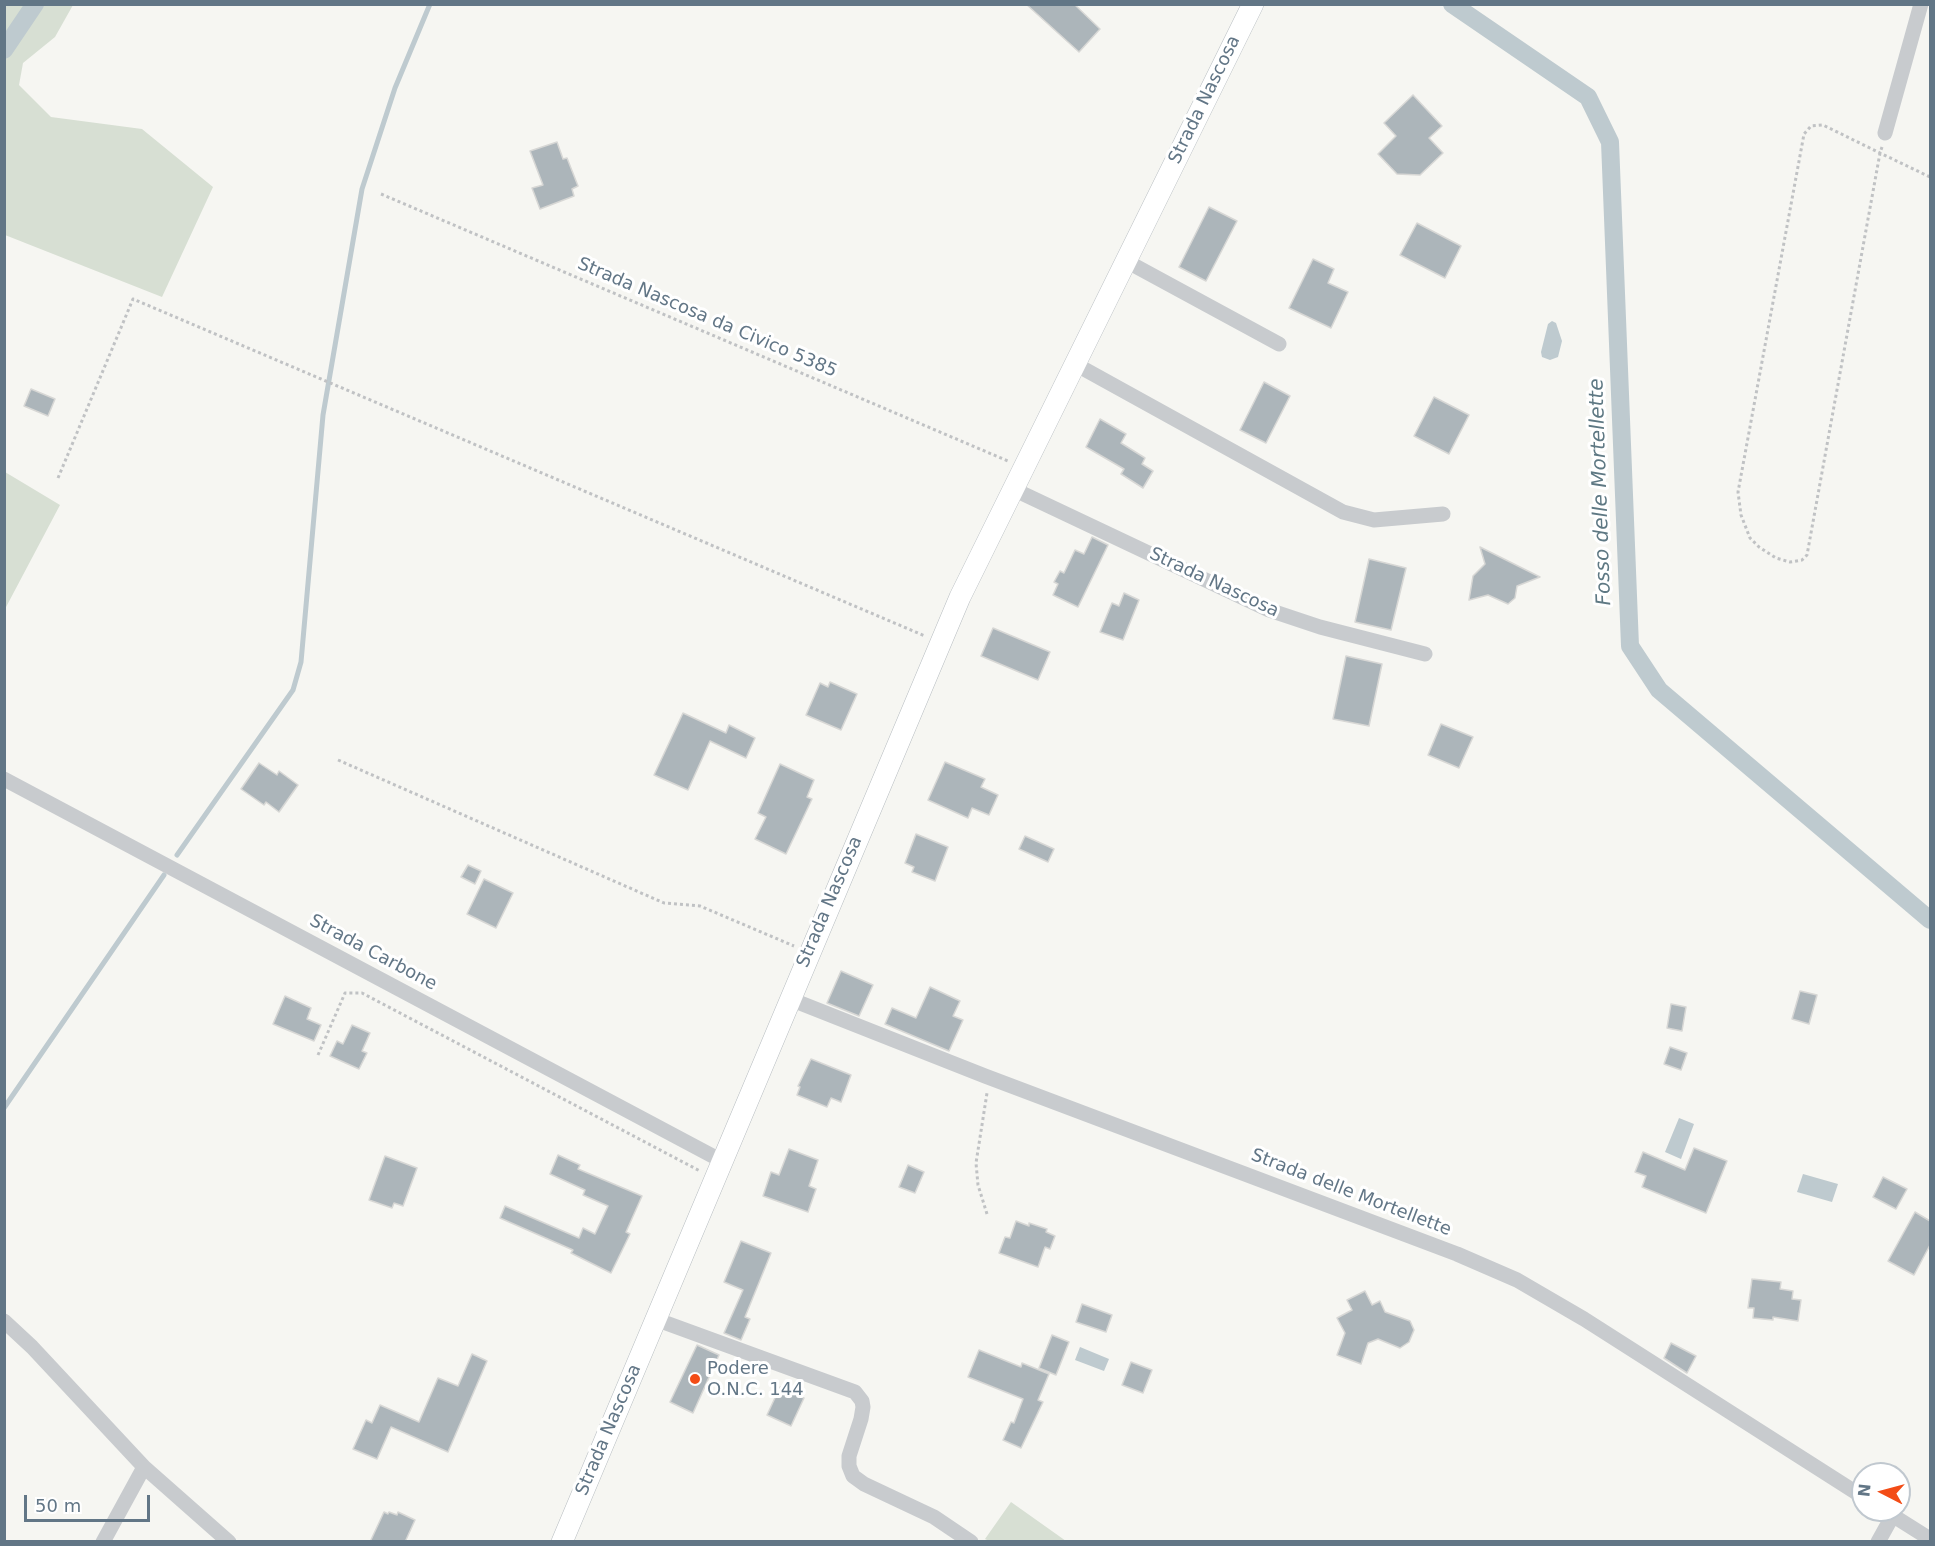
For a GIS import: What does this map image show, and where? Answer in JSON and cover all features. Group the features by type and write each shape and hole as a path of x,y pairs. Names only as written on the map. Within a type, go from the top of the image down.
{"street":[{"name":"Strada Nascosa","path":"562,1542 971,572 1253,4"},
{"path":"1885,133 1921,4"},
{"path":"1126,261 1279,344"},
{"path":"1075,364 1343,512 1380,520 1443,514"},
{"name":"Strada Nascosa","path":"1013,489 1278,613 1320,627 1425,654"},
{"name":"Strada Carbone","path":"4,779 719,1170"},
{"name":"Strada delle Mortellette","path":"790,999 985,1076 1456,1254 1517,1280 1584,1319 1851,1489"},
{"path":"655,1319 855,1392 862,1401 863,1407 849,1456 849,1466 853,1476 864,1484 934,1517 971,1542"},
{"path":"4,1322 32,1347 144,1467 229,1542"},
{"path":"103,1542 144,1467"},
{"path":"1878,1542 1885,1522"},
{"path":"1903,1522 1930,1539"}],"path":[{"path":"1880,153 1807,555 1802,560 1790,562 1776,558 1759,548 1750,538 1741,514 1738,492 1804,134 1811,126 1823,125 1930,177"},
{"name":"Strada Nascosa da Civico 5385","path":"381,194 1023,468"},
{"path":"58,478 133,299 940,643"},
{"path":"338,760 664,903 700,906 809,953"},
{"path":"318,1055 345,993 362,993 719,1170"},
{"path":"985,1076 987,1094 976,1163 978,1185 987,1214"}],"shaded area":[{"path":"4,5 73,5 55,37 23,63 19,85 51,117 142,129 213,187 162,297 5,235"},
{"path":"1552,321 1556,323 1562,341 1558,357 1550,360 1542,357 1541,352 1548,324"},
{"path":"5,472 60,505 5,609"},
{"path":"1679,1118 1694,1124 1681,1159 1665,1152"},
{"path":"1803,1174 1838,1184 1832,1202 1797,1192"},
{"path":"1080,1347 1109,1359 1104,1371 1075,1360"},
{"path":"1011,1502 1066,1541 989,1541 985,1539"}],"building":[{"path":"1026,4 1074,4 1100,29 1079,52"},
{"path":"1413,95 1442,126 1429,138 1443,153 1420,175 1397,174 1378,154 1396,136 1384,123"},
{"path":"557,142 563,159 567,158 578,186 572,189 574,196 540,209 532,188 543,185 530,151"},
{"path":"1209,207 1237,221 1206,281 1179,267"},
{"path":"1417,223 1461,246 1445,278 1400,255"},
{"path":"1313,259 1334,269 1328,283 1348,292 1331,328 1289,308"},
{"path":"1264,382 1290,396 1266,443 1240,430"},
{"path":"31,389 55,399 48,416 24,406"},
{"path":"1434,397 1469,415 1449,454 1414,436"},
{"path":"1100,419 1126,434 1121,443 1145,458 1142,464 1153,471 1143,488 1121,474 1124,469 1086,447"},
{"path":"1092,537 1108,545 1078,607 1053,595 1058,584 1054,582 1060,571 1064,573 1075,550 1084,554"},
{"path":"1480,547 1540,577 1517,586 1515,598 1508,604 1488,595 1469,600 1473,576 1485,564"},
{"path":"1369,559 1406,568 1391,630 1355,622"},
{"path":"1124,593 1139,600 1123,640 1100,632 1112,603 1119,606"},
{"path":"993,628 1050,652 1038,680 981,656"},
{"path":"1346,656 1382,664 1369,726 1333,719"},
{"path":"830,682 857,694 841,730 806,715 820,683 828,687"},
{"path":"683,713 726,733 729,725 755,738 746,758 710,741 688,790 654,775"},
{"path":"1441,724 1473,737 1459,768 1428,755"},
{"path":"945,762 985,779 981,787 998,795 989,815 972,808 968,818 928,800"},
{"path":"259,763 277,775 279,771 298,785 279,812 266,802 264,805 241,789"},
{"path":"780,764 814,780 807,797 812,799 786,854 755,839 766,817 758,813"},
{"path":"916,834 948,847 935,881 912,872 914,867 905,863"},
{"path":"1025,836 1054,849 1048,862 1019,849"},
{"path":"468,865 481,871 475,884 461,877"},
{"path":"484,879 513,893 496,928 467,914"},
{"path":"841,971 873,985 859,1016 827,1003"},
{"path":"930,987 960,1001 953,1016 963,1020 949,1051 885,1024 892,1008 916,1018"},
{"path":"1800,991 1817,995 1809,1024 1792,1019"},
{"path":"285,996 311,1008 307,1019 321,1025 314,1041 273,1024"},
{"path":"1671,1004 1686,1007 1682,1031 1667,1028"},
{"path":"352,1025 370,1033 362,1051 367,1053 359,1069 330,1056 337,1041 343,1044"},
{"path":"1670,1047 1687,1053 1681,1070 1664,1064"},
{"path":"811,1059 851,1075 841,1102 831,1098 827,1107 797,1095 800,1087 798,1086"},
{"path":"1694,1148 1727,1161 1706,1213 1642,1187 1646,1176 1635,1172 1643,1152 1685,1170"},
{"path":"789,1149 818,1160 809,1186 816,1189 808,1212 763,1196 771,1172 779,1175"},
{"path":"558,1155 580,1165 578,1169 642,1196 626,1232 630,1234 611,1273 571,1253 573,1250 500,1218 505,1206 579,1238 583,1228 595,1234 608,1206 583,1195 585,1190 550,1174"},
{"path":"385,1156 417,1168 403,1206 394,1203 392,1208 369,1200"},
{"path":"908,1165 924,1172 915,1193 899,1187"},
{"path":"1883,1177 1907,1189 1896,1209 1873,1197"},
{"path":"1915,1212 1930,1221 1930,1245 1914,1275 1888,1261"},
{"path":"1016,1221 1047,1229 1046,1232 1055,1236 1050,1249 1045,1247 1038,1267 999,1253 1005,1237 1010,1238"},
{"path":"741,1241 771,1253 745,1317 750,1319 741,1340 724,1333 743,1290 724,1282"},
{"path":"1752,1279 1781,1282 1780,1289 1793,1291 1792,1299 1801,1300 1798,1321 1773,1317 1773,1320 1753,1318 1754,1308 1748,1308"},
{"path":"1365,1291 1372,1305 1380,1301 1385,1312 1410,1321 1414,1330 1409,1342 1400,1348 1378,1339 1368,1343 1361,1364 1337,1355 1345,1333 1337,1318 1352,1310 1347,1300"},
{"path":"1082,1304 1112,1315 1106,1332 1076,1322"},
{"path":"1052,1335 1069,1342 1056,1375 1039,1368"},
{"path":"1671,1343 1696,1356 1687,1373 1664,1358"},
{"name":"Podere O.N.C. 144","path":"697,1345 719,1355 693,1413 670,1402"},
{"path":"979,1350 1021,1367 1022,1363 1049,1374 1038,1400 1043,1402 1021,1448 1003,1440 1011,1422 1014,1423 1023,1399 968,1377"},
{"path":"472,1354 487,1361 448,1452 391,1427 377,1459 353,1449 366,1420 372,1423 380,1405 419,1422 438,1378 458,1386"},
{"path":"1131,1362 1152,1370 1143,1393 1122,1385"},
{"path":"780,1387 804,1398 791,1426 767,1415"},
{"path":"384,1512 397,1515 398,1512 415,1520 405,1542 370,1542"}],"waterway":[{"name":"Fosso delle Mortellette","path":"4,50 35,4"},
{"path":"177,855 293,690 301,662 323,415 362,189 395,88 430,4"},
{"name":"Fosso delle Mortellette","path":"1452,4 1588,97 1610,142 1630,646 1659,690 1930,920"},
{"path":"4,1108 164,875"}],"place":[{"name":"Podere O.N.C. 144","path":"695,1379"}]}
